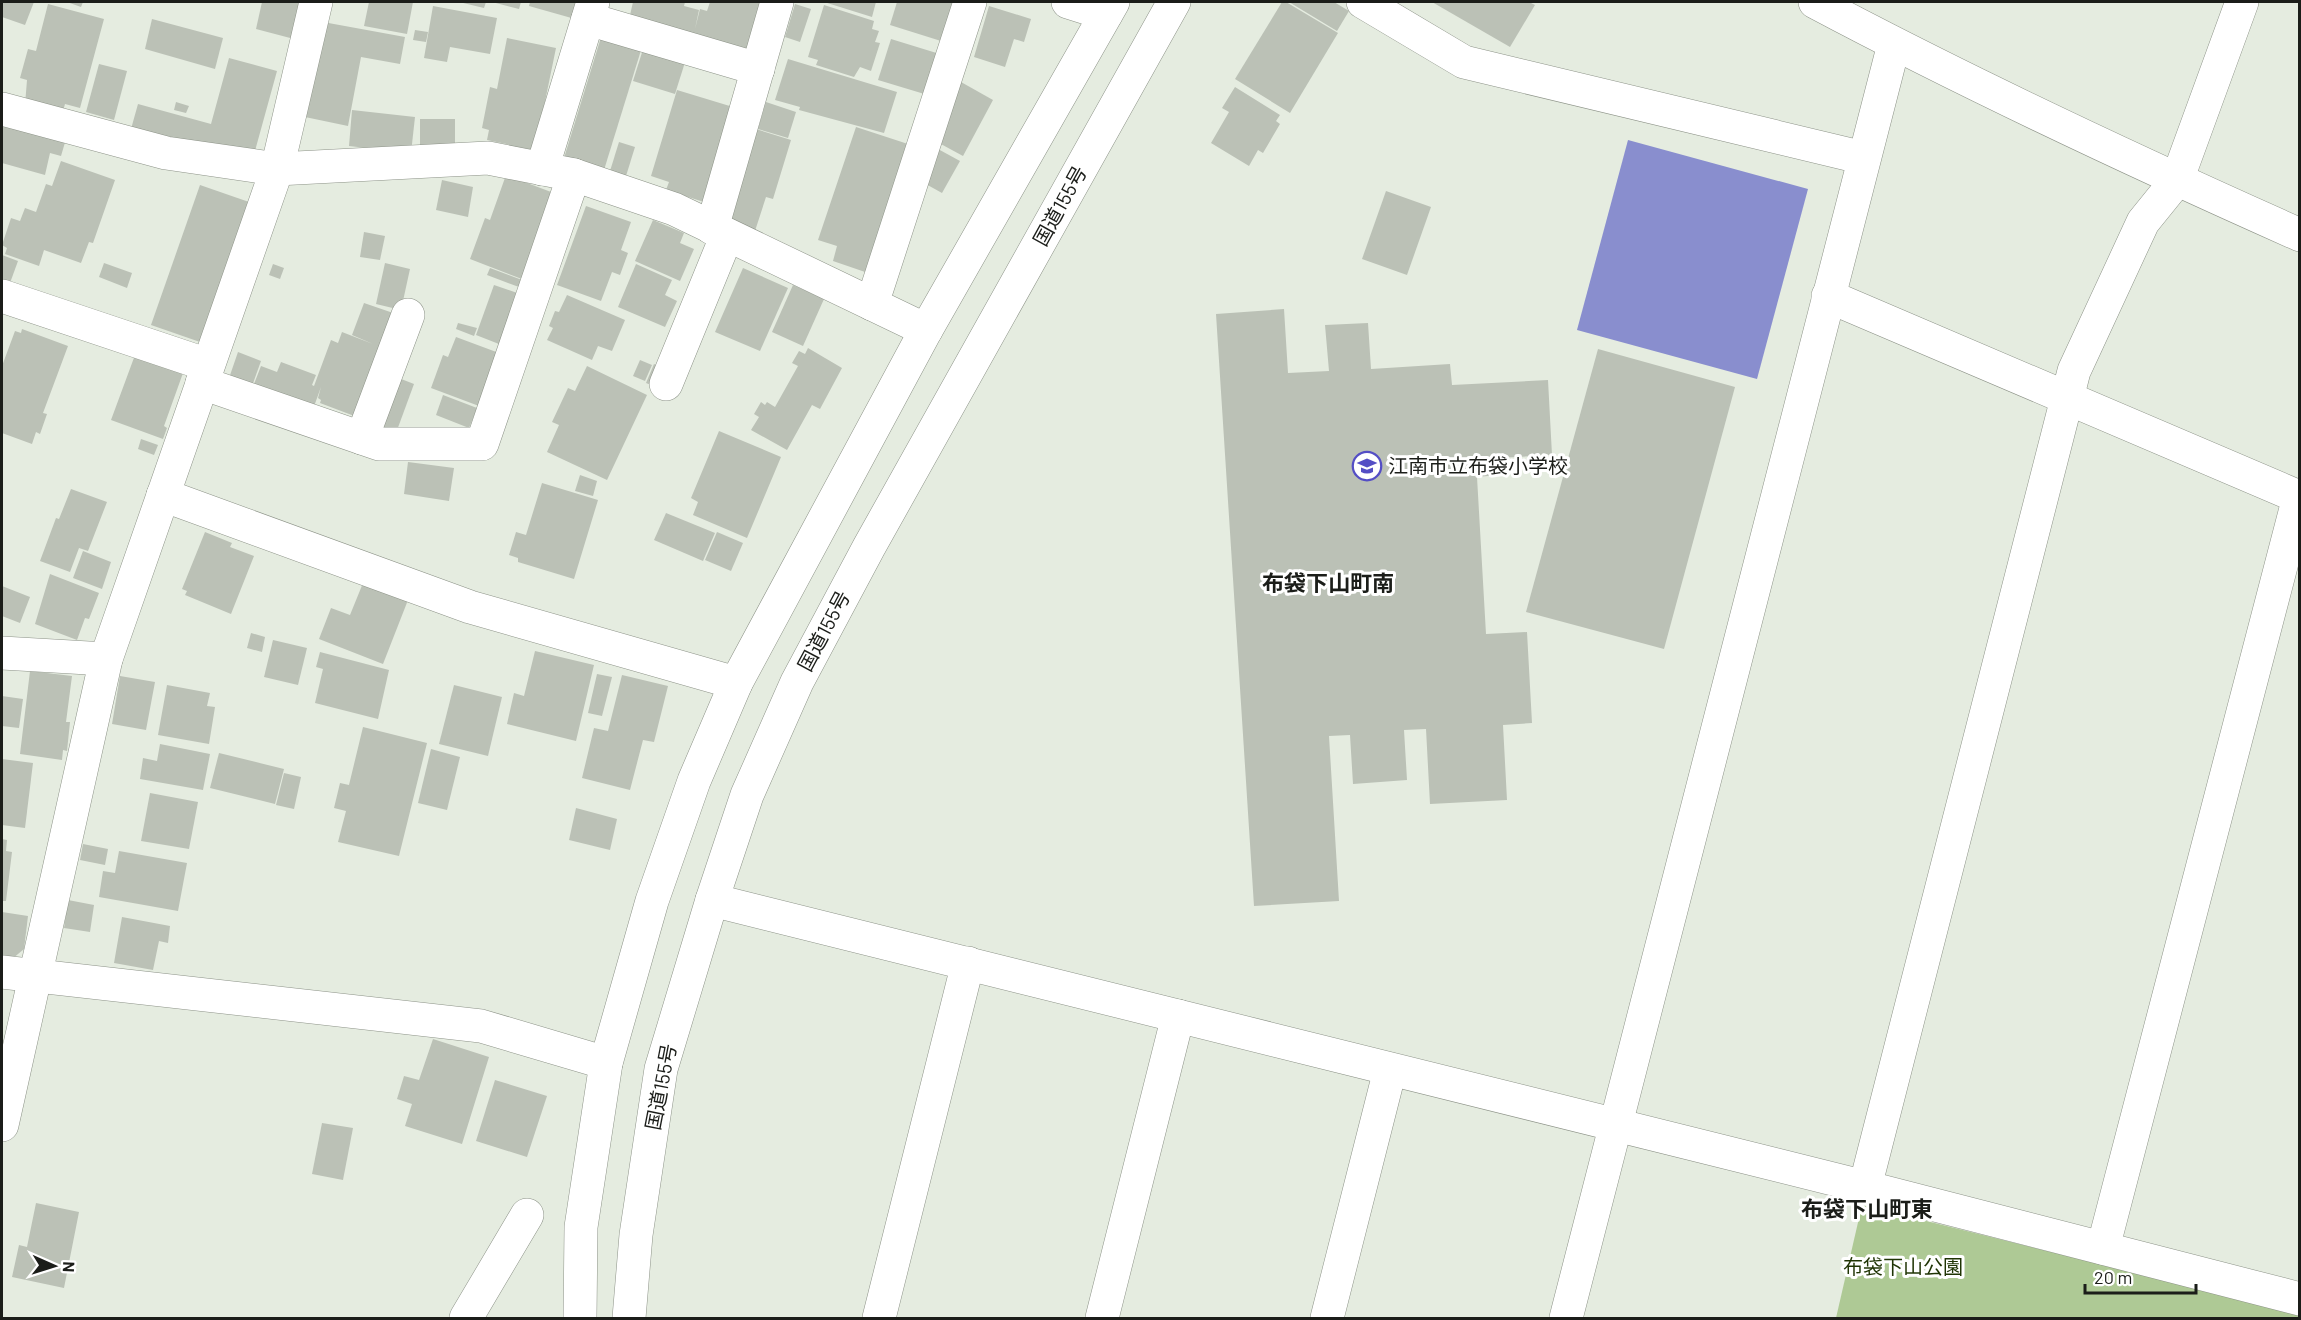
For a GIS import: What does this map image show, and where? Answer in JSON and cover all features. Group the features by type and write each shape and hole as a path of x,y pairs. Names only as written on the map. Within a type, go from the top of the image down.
{"main road":[{"path":"2,1125 106,659 277,169 316,2"},
{"path":"666,384 719,232 758,69 777,2"},
{"path":"872,304 970,2"},
{"path":"580,1318 581,1227 606,1063 651,901 694,781 736,683 926,330 1109,8 1068,2"},
{"name":"国道155号","path":"629,1318 636,1235 661,1069 712,900 747,795 797,682 869,547 1174,2"},
{"path":"1363,2 1464,62 1864,158"},
{"path":"1815,2 1894,44 2177,180 2300,235"},
{"path":"1865,1187 2074,371 2143,222 2177,180 2242,2"},
{"path":"542,169 590,10 758,69"},
{"path":"1566,1318 1613,1126 1894,44"},
{"path":"2,108 166,153 277,169 488,158 574,176 674,209 926,330"},
{"path":"2,296 379,444 482,444 574,176"},
{"path":"1828,296 2300,497 2103,1248"},
{"path":"363,438 408,315"},
{"path":"163,495 470,607 736,683"},
{"path":"2,653 106,659"},
{"path":"712,900 1865,1187 2300,1299"},
{"path":"879,1318 968,963"},
{"path":"2,972 481,1026 606,1063"},
{"path":"1102,1318 1178,1016"},
{"path":"1327,1318 1390,1070"},
{"path":"466,1318 527,1215"}],"green space":[{"name":"布袋下山公園","path":"1862,1205 2300,1314 2299,1318 1836,1318"}],"water":[{"path":"1628,140 1808,189 1757,379 1577,330"}],"building":[{"path":"2,2 34,2 25,25 2,17"},
{"path":"67,2 83,2 81,7"},
{"path":"262,2 303,2 294,39 256,29"},
{"path":"369,2 413,2 407,34 364,26"},
{"path":"459,2 486,2 484,8"},
{"path":"492,2 521,2 519,9"},
{"path":"530,2 580,2 575,19 529,6"},
{"path":"633,2 685,2 684,6 699,10 695,29 700,9 707,11 710,2 765,2 747,55 628,24"},
{"path":"824,2 876,2 872,17"},
{"path":"897,2 953,2 941,41 890,25"},
{"path":"1282,2 1286,2 1338,33 1290,113 1235,79"},
{"path":"1289,2 1334,2 1349,11 1337,31"},
{"path":"1432,2 1529,2 1535,5 1510,47"},
{"path":"48,4 104,19 80,108 65,104 62,115 25,105 27,80 20,78 28,49 36,51"},
{"path":"795,4 811,9 800,42 785,37"},
{"path":"824,5 874,21 872,29 879,31 875,42 880,43 871,71 860,67 854,77 816,65 818,60 808,57"},
{"path":"433,6 497,18 490,54 450,47 447,62 424,58"},
{"path":"989,6 1031,19 1024,42 1014,39 1005,67 974,57"},
{"path":"152,19 223,38 215,69 145,49"},
{"path":"323,22 405,37 400,64 361,57 348,126 305,117"},
{"path":"415,30 428,32 426,42 413,40"},
{"path":"602,34 642,47 604,170 564,158"},
{"path":"507,38 556,48 535,150 487,140 489,130 482,128 490,87 497,89"},
{"path":"891,39 943,55 931,96 878,80"},
{"path":"644,46 686,59 675,94 633,81"},
{"path":"229,58 277,71 253,158 131,129 138,104 211,124"},
{"path":"788,59 897,92 884,133 799,110 800,107 775,100"},
{"path":"99,64 127,71 114,120 86,112"},
{"path":"961,82 993,100 963,156 939,143"},
{"path":"1235,87 1280,115 1276,121 1280,124 1263,153 1258,150 1249,166 1211,143 1229,112 1222,108"},
{"path":"677,90 733,107 704,202 666,190 669,182 651,176"},
{"path":"176,102 189,106 186,113 174,110"},
{"path":"766,102 796,112 788,138 758,129"},
{"path":"352,110 415,117 411,153 349,146"},
{"path":"420,119 455,119 455,149 420,150"},
{"path":"2,121 66,139 61,156 50,153 45,175 2,163"},
{"path":"856,127 911,145 868,273 833,261 837,246 818,240"},
{"path":"756,129 791,140 773,199 766,197 755,231 727,223"},
{"path":"619,142 635,147 626,176 610,171"},
{"path":"938,149 960,161 942,193 924,183"},
{"path":"61,161 115,180 93,243 89,242 81,263 44,250 39,266 5,254 7,248 2,245 11,218 20,221 25,208 36,212 46,184 52,186"},
{"path":"506,175 559,195 527,281 470,259 485,218 490,220"},
{"path":"442,180 473,187 468,217 436,210"},
{"path":"200,185 249,202 200,342 151,325"},
{"path":"1386,191 1431,207 1407,275 1362,259"},
{"path":"586,206 631,222 621,250 628,253 620,275 612,272 601,301 557,285"},
{"path":"653,220 684,233 680,243 694,249 680,281 635,261"},
{"path":"364,232 385,236 380,260 360,257"},
{"path":"2,255 18,261 10,283 2,280"},
{"path":"104,263 132,273 127,288 99,277"},
{"path":"385,263 410,269 401,310 376,304"},
{"path":"273,264 284,268 280,279 269,275"},
{"path":"636,264 672,280 665,295 677,301 665,327 618,307"},
{"path":"490,268 522,280 519,287 487,275"},
{"path":"743,268 788,288 760,351 715,332"},
{"path":"494,285 523,295 504,346 476,335"},
{"path":"793,285 824,299 803,346 772,332"},
{"path":"567,295 625,320 612,351 598,346 592,360 547,340 553,328 549,326 555,311 559,312"},
{"path":"364,303 399,315 357,417 320,403 321,400 318,398 321,387 312,412 252,389 261,366 277,372 281,362 316,375 312,385 314,386 331,340 338,343 342,332 373,344 352,335"},
{"path":"1284,309 1288,373 1329,371 1325,325 1368,323 1371,369 1450,364 1452,385 1548,380 1552,455 1497,458 1498,475 1477,477 1486,634 1527,632 1532,723 1503,725 1507,800 1430,804 1426,729 1404,730 1407,780 1353,784 1350,735 1329,736 1339,901 1254,906 1216,314"},
{"path":"458,323 477,328 474,336 456,329"},
{"path":"22,329 68,346 43,413 47,414 40,434 36,432 32,444 2,433 2,366 15,331 21,333"},
{"path":"456,337 499,353 479,406 431,388 443,355 448,357"},
{"path":"808,348 842,368 820,409 812,405 787,450 751,430 759,417 754,414 761,402 765,405 767,402 775,407 798,366 792,363 799,351 805,354"},
{"path":"1598,349 1735,387 1664,649 1526,612"},
{"path":"238,352 261,361 251,389 228,381"},
{"path":"135,355 183,373 164,426 167,428 163,439 111,420"},
{"path":"640,360 652,365 645,381 633,376"},
{"path":"654,364 664,369 656,387 646,383"},
{"path":"587,366 647,395 607,480 547,452 559,425 552,422 568,388 575,391"},
{"path":"391,375 414,384 396,433 373,424"},
{"path":"443,395 477,408 469,428 436,415"},
{"path":"719,431 781,457 747,538 693,515 698,502 691,498"},
{"path":"141,439 158,445 154,455 138,449"},
{"path":"408,462 454,468 449,501 404,494"},
{"path":"580,475 597,481 593,496 575,491"},
{"path":"542,483 598,500 574,579 518,562 518,558 509,555 516,532 526,535"},
{"path":"71,489 107,502 88,551 79,548 70,572 40,561 56,518 59,519"},
{"path":"666,513 715,533 703,561 654,540"},
{"path":"205,532 232,543 230,547 254,556 231,614 185,595 187,591 182,589"},
{"path":"717,532 743,543 731,571 705,560"},
{"path":"83,551 111,562 102,589 73,578"},
{"path":"50,574 99,593 89,619 85,618 77,640 35,624"},
{"path":"363,583 408,600 383,664 319,639 331,608 350,615"},
{"path":"2,586 30,597 20,623 2,616"},
{"path":"251,633 265,637 262,652 247,648"},
{"path":"273,640 307,648 298,685 264,677"},
{"path":"535,651 594,665 576,741 507,724 514,693 524,696"},
{"path":"320,652 389,670 378,719 315,703 323,669 316,667"},
{"path":"30,671 72,676 66,722 70,722 67,751 63,750 62,760 20,754"},
{"path":"597,674 612,677 602,716 588,713"},
{"path":"622,675 668,686 654,742 643,740 630,790 582,778 594,728 608,731"},
{"path":"120,676 155,682 146,730 112,724"},
{"path":"167,685 210,693 207,706 215,707 209,744 158,735"},
{"path":"454,685 502,697 488,756 439,744"},
{"path":"2,696 23,699 19,728 2,726"},
{"path":"363,727 427,743 399,856 338,842 346,811 334,808 340,783 349,785"},
{"path":"160,744 210,754 203,790 140,779 143,758 157,761"},
{"path":"431,749 460,757 447,810 418,803"},
{"path":"219,753 284,769 275,804 210,788"},
{"path":"2,759 33,763 25,828 2,825"},
{"path":"284,773 301,777 294,809 276,805"},
{"path":"150,793 198,802 189,849 141,841"},
{"path":"576,808 617,819 610,850 569,840"},
{"path":"2,839 7,840 6,851 12,852 6,901 2,901"},
{"path":"83,844 108,849 105,865 80,860"},
{"path":"119,851 187,863 178,911 99,897 103,871 115,873"},
{"path":"68,900 94,905 90,932 64,928"},
{"path":"2,912 28,916 24,949 12,959 2,958"},
{"path":"122,917 170,926 168,943 159,941 153,970 114,963"},
{"path":"433,1039 489,1057 462,1144 405,1126 412,1104 397,1099 404,1076 419,1080"},
{"path":"495,1080 547,1096 527,1157 476,1141"},
{"path":"322,1123 353,1128 343,1180 312,1174"},
{"path":"36,1203 79,1212 64,1288 12,1277 19,1245 27,1247"}],"place":[{"name":"江南市立布袋小学校","path":"1367,466"}],"district":[{"name":"布袋下山町南","path":"1328,583"},
{"name":"布袋下山町東","path":"1867,1209"}]}
